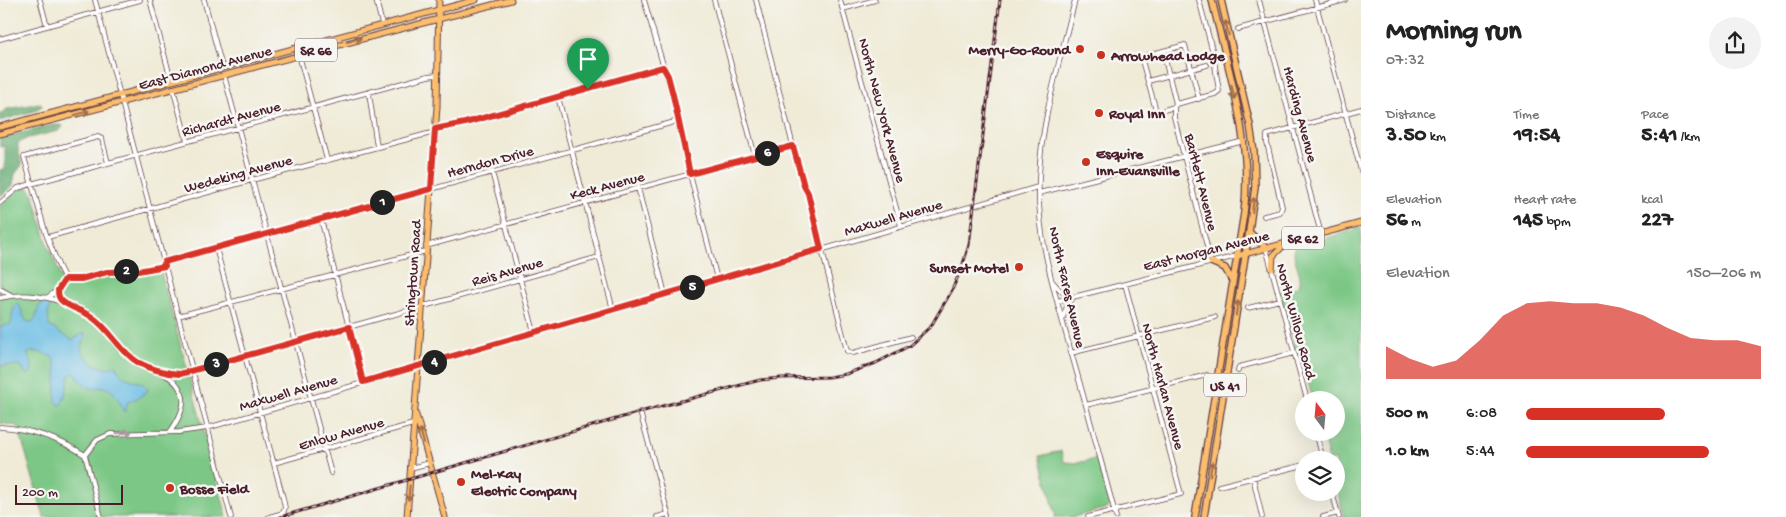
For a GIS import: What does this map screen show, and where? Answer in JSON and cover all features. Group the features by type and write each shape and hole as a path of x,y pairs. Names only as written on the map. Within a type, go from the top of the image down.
{"highway":[{"name":"US 41","path":"1195,517 1246,190 1244,141 1212,0"},
{"name":"US 41","path":"1204,517 1255,187 1254,152 1250,125 1221,0"},
{"path":"1249,232 1266,248"},
{"path":"1211,262 1226,269 1232,282"}],"main road":[{"name":"Stringtown Road","path":"406,517 435,131 439,0"},
{"name":"East Diamond Avenue","path":"0,127 222,66 476,0"},
{"name":"East Diamond Avenue","path":"0,134 511,0"},
{"name":"East Morgan Avenue","path":"1237,256 1361,223"},
{"path":"1272,269 1273,256 1286,243"},
{"path":"415,409 445,517"}],"street":[{"path":"40,0 47,26"},
{"path":"95,0 231,517"},
{"path":"0,39 140,0"},
{"path":"150,0 171,80"},
{"path":"204,0 222,66"},
{"path":"376,0 382,24"},
{"path":"644,0 663,67 668,76 690,174 717,279"},
{"path":"714,0 755,156"},
{"path":"756,0 793,146 804,186 808,193 847,351 853,353 911,338"},
{"name":"North New York Avenue","path":"840,0 844,9 901,226"},
{"path":"844,9 875,0"},
{"name":"North Fares Avenue","path":"1075,0 1045,126 1041,147 1038,187 1043,241 1051,280 1116,517"},
{"path":"1164,110 1218,92 1219,85 1213,53 1199,0"},
{"name":"Harding Avenue","path":"1260,0 1321,234"},
{"path":"1315,0 1345,114 1360,160 1361,171"},
{"path":"1238,29 1345,0"},
{"path":"1155,107 1142,57 1185,45 1199,99"},
{"name":"Bartlett Avenue","path":"1163,52 1170,76 1175,105 1174,117 1211,262"},
{"path":"299,55 327,160"},
{"path":"1148,82 1207,65"},
{"name":"Wedeking Avenue","path":"48,237 663,67"},
{"path":"224,75 331,473"},
{"name":"Richardt Avenue","path":"0,203 18,188 31,184 428,76 436,75 438,77"},
{"path":"173,88 187,141"},
{"path":"369,93 377,146"},
{"path":"558,97 613,310"},
{"path":"1264,216 1280,212 1282,207 1267,143 1267,135 1361,109"},
{"name":"Herndon Drive","path":"65,279 81,279 107,272 138,271 678,121"},
{"path":"48,297 58,290 65,279 48,237 24,157 98,137 102,140 108,163"},
{"path":"1039,193 1244,141"},
{"name":"Keck Avenue","path":"178,316 282,289 506,224 793,146"},
{"path":"492,172 534,332"},
{"name":"Maxwell Avenue","path":"85,455 97,440 110,434 187,432 207,428 1038,187"},
{"path":"638,188 665,294"},
{"path":"321,219 363,382"},
{"path":"216,248 274,464 285,508 283,512"},
{"name":"North Willow Road","path":"1266,248 1304,391"},
{"name":"East Morgan Avenue","path":"1057,301 1237,256"},
{"name":"Reis Avenue","path":"180,374 423,305 599,258"},
{"path":"1051,280 1061,290 1073,297 1062,320"},
{"name":"North Harlan Avenue","path":"1115,511 1181,494 1124,284"},
{"path":"0,290 13,296"},
{"path":"58,290 60,299 63,302"},
{"path":"0,298 13,296 48,297 84,312 100,324 121,348 136,361 160,372 178,385 183,394 183,408 170,432"},
{"path":"1248,308 1280,300"},
{"path":"1072,353 1214,317"},
{"path":"1239,369 1294,354"},
{"path":"160,372 180,374 178,385"},
{"path":"1086,405 1207,375"},
{"path":"640,412 668,516 657,517"},
{"name":"Enlow Avenue","path":"274,464 414,424"},
{"path":"0,426 20,428 43,434 85,455 101,517"},
{"path":"410,468 430,463"},
{"path":"1219,486 1295,467"},
{"path":"1252,478 1262,517"},
{"path":"1322,517 1338,515 1334,501"},
{"path":"1088,517 1115,511"},
{"path":"269,517 283,512"},
{"path":"283,512 287,517"}],"green space":[{"path":"41,103 42,106 34,111 0,121 0,114 7,109"},
{"path":"53,125 62,125 63,127 59,131 28,138 18,143 22,165 15,174 13,185 0,196 0,170 5,168 5,146 0,147 0,138"},
{"path":"28,187 33,193 48,246 61,277 69,281 85,280 107,273 134,273 160,269 227,517 44,517 18,426 0,423 0,206 19,189"},
{"path":"1361,228 1361,517 1344,517 1340,501 1345,501 1345,451 1327,451 1324,441 1345,441 1345,391 1310,391 1305,372 1302,373 1280,292 1300,284 1300,274 1294,256 1295,247"},
{"path":"1061,451 1064,462 1077,463 1098,460 1110,506 1108,508 1073,517 1054,517 1056,516 1040,456"}],"water":[{"path":"18,302 26,321 30,322 35,320 39,306 45,302 50,306 48,313 49,326 72,340 84,333 86,337 81,348 86,358 102,367 108,368 116,365 122,376 143,384 148,389 147,392 127,403 126,411 123,411 113,392 103,387 91,388 73,373 70,375 60,406 56,401 56,366 53,358 40,352 27,354 32,365 29,375 26,374 20,365 0,366 0,327 11,324 13,310"}],"railway":[{"path":"280,517 640,412 760,380 829,377 846,374 876,363 909,346 931,326 952,290 969,245 1000,0"}],"place":[{"name":"Merry-Go-Round","path":"1080,49"},
{"name":"Arrowhead Lodge","path":"1101,55"},
{"name":"Royal Inn","path":"1099,113"},
{"name":"Esquire Inn-Evansville","path":"1086,162"},
{"name":"Sunset Motel","path":"1019,267"},
{"name":"Mel-Kay Electric Company","path":"461,482"},
{"name":"Bosse Field","path":"170,488"}],"route":[{"path":"663,67 668,76 673,95 690,174 793,146 805,190 808,193 821,249 363,382 349,327 180,374 167,374 136,361 121,348 95,319 60,299 58,290 65,279 75,280 107,272 138,271 165,266 164,262 431,189 435,129 465,123 588,89 655,71 663,67"}]}
